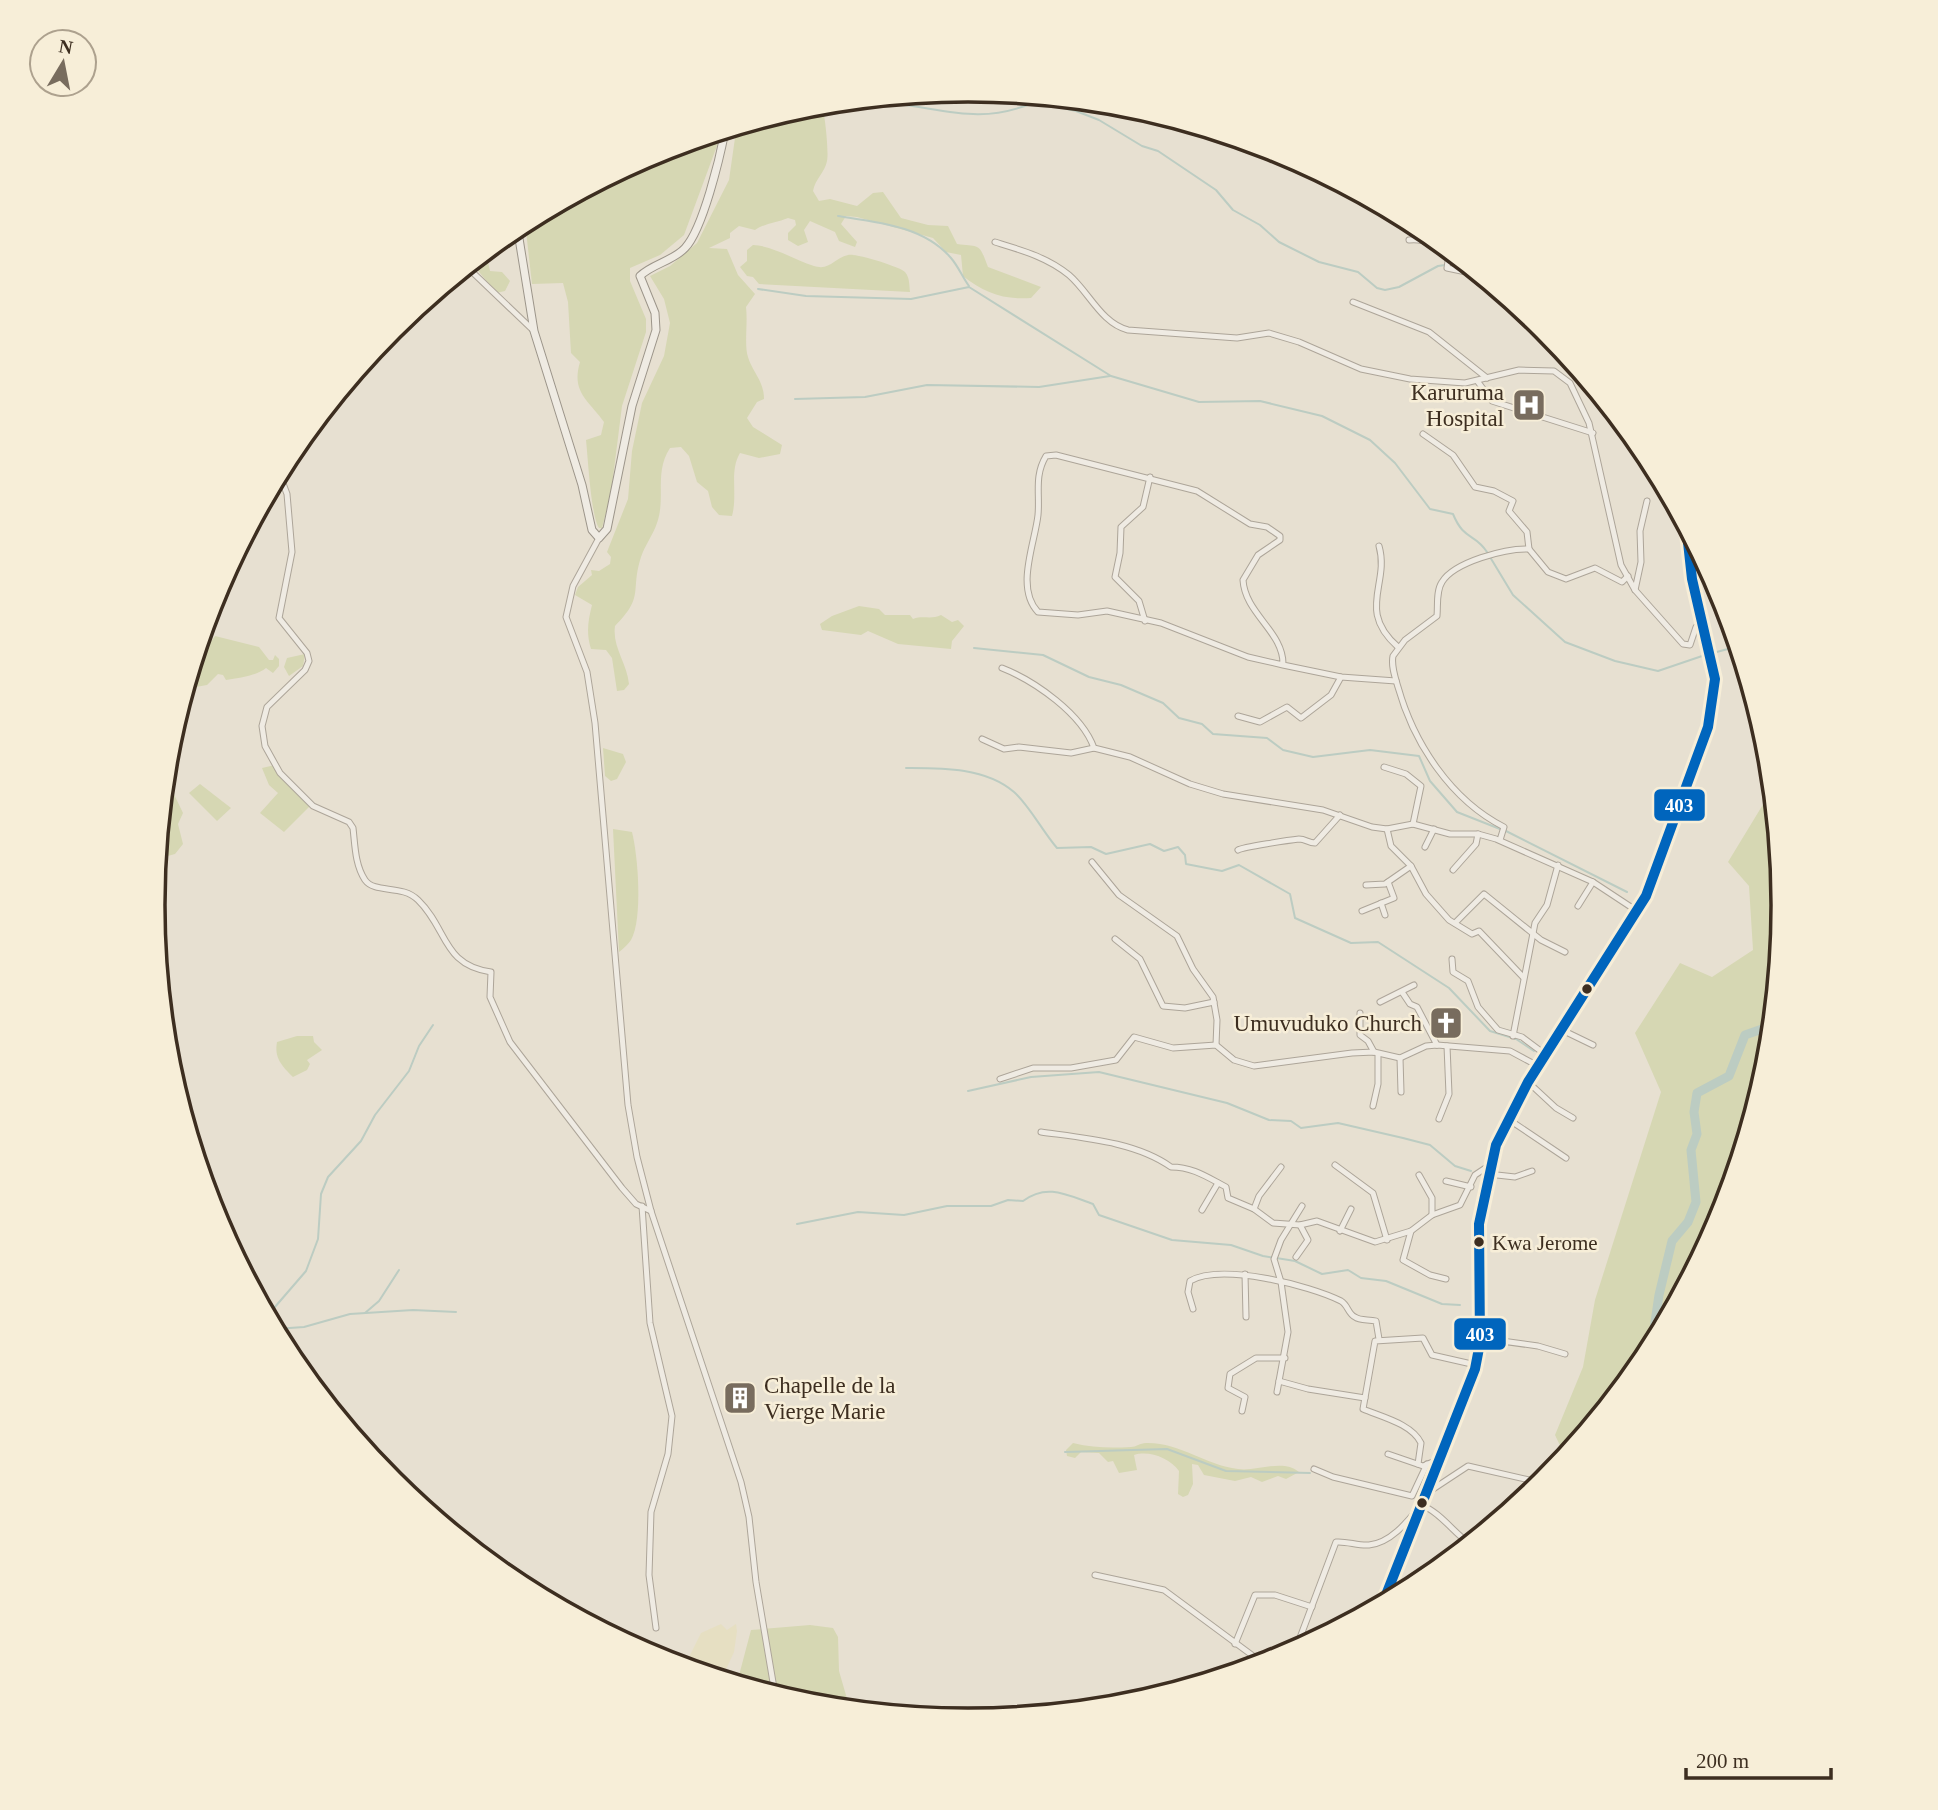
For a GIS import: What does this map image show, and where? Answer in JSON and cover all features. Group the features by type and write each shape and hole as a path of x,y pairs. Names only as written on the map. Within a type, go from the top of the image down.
{"highway":[{"path":"1388,1590 1476,1365 1480,1338 1478,1239 1489,1170 1508,1119 1528,1082 1637,911 1661,859 1709,727 1714,679 1687,544"}],"main road":[{"path":"519,240 534,331 582,485 592,530 599,538 607,529 632,406 656,330 655,313 640,276 677,255 690,242 716,171 723,140"}],"street":[{"path":"1409,240 1419,240"},
{"path":"995,242 1047,259 1078,284 1096,307 1124,329 1145,333 1173,331 1237,338 1269,333 1299,342 1370,372 1410,379 1478,382 1530,368 1554,371 1570,383 1577,393 1593,433 1619,554 1635,590 1683,644 1690,645 1696,627 1704,626"},
{"path":"1448,261 1447,268 1462,271"},
{"path":"474,273 534,331"},
{"path":"1353,302 1429,332 1487,378"},
{"path":"1478,382 1492,401 1593,433"},
{"path":"1423,434 1453,455 1475,487 1493,491 1513,501 1509,511 1527,532 1529,549 1541,565 1566,579 1595,568 1622,582 1628,576"},
{"path":"1283,665 1282,647 1246,597 1243,580 1258,555 1280,540 1280,536 1267,527 1250,524 1197,491 1150,477 1048,455 1036,484 1037,521 1027,570 1032,601 1038,612 1079,615 1107,611 1161,623 1248,657 1283,665 1341,677 1396,681"},
{"path":"1145,621 1142,604 1119,584 1115,572 1120,553 1121,527 1143,507 1150,477"},
{"path":"284,486 292,552 279,618 307,653 309,661 305,670 267,707 262,726 265,746 280,773 313,806 349,822 353,828 360,870 367,883 374,888 397,888 411,894 422,904 457,959 474,969 491,972 490,997 510,1042 622,1188 651,1211"},
{"path":"1635,590 1641,562 1640,531 1647,501"},
{"path":"599,538 573,586 566,617 589,679 606,828 628,1105 651,1211 741,1482 751,1531 756,1582 773,1684"},
{"path":"1379,546 1382,557 1375,595 1378,618 1383,632 1398,647"},
{"path":"1500,840 1504,827 1472,807 1458,793 1414,732 1392,662 1398,647 1437,616 1439,588 1450,571 1499,551 1529,549"},
{"path":"1002,668 1048,693 1088,734 1094,748"},
{"path":"1238,716 1260,723 1287,707 1301,718 1331,695 1341,677"},
{"path":"982,739 1004,749 1019,747 1071,753 1094,748 1130,757 1206,790 1340,815 1372,827 1387,829 1413,824 1454,835 1478,834 1500,840 1558,865 1593,882 1637,911"},
{"path":"1384,767 1406,774 1421,786 1413,824"},
{"path":"1238,850 1251,844 1271,845 1300,839 1315,843 1340,815"},
{"path":"1387,829 1391,846 1410,866 1420,886 1455,923 1472,934 1479,931 1523,977"},
{"path":"1425,847 1434,829"},
{"path":"1453,870 1476,844 1478,834"},
{"path":"1092,862 1119,895 1175,933 1214,1002 1216,1045"},
{"path":"1513,1035 1535,923 1546,905 1558,865"},
{"path":"1366,885 1388,882 1410,866"},
{"path":"1362,911 1394,897 1388,882"},
{"path":"1578,906 1593,882"},
{"path":"1455,923 1484,894 1565,952"},
{"path":"1381,904 1385,915"},
{"path":"1115,939 1140,959 1163,1006 1185,1008 1214,1002"},
{"path":"1452,959 1453,972 1469,983 1478,1007 1498,1030 1528,1040 1546,1055"},
{"path":"1380,1002 1414,985"},
{"path":"1402,992 1410,1004 1417,1007 1437,1045"},
{"path":"1360,1013 1360,1035 1376,1053 1378,1084 1373,1106"},
{"path":"1562,1030 1593,1045"},
{"path":"1000,1079 1033,1068 1071,1069 1116,1060 1133,1037 1173,1048 1216,1045 1234,1060 1254,1066 1376,1053 1400,1058 1426,1046 1437,1045 1510,1051 1538,1066"},
{"path":"1439,1119 1448,1094 1447,1046"},
{"path":"1400,1058 1401,1092"},
{"path":"1528,1082 1556,1108 1573,1118"},
{"path":"1508,1119 1566,1158"},
{"path":"1041,1132 1130,1148 1162,1159 1171,1167 1191,1169 1226,1187 1228,1198 1247,1209 1254,1209 1273,1223 1300,1225 1317,1221 1371,1242 1387,1240 1411,1231 1432,1215 1460,1205 1480,1169 1515,1177 1532,1171"},
{"path":"1335,1165 1373,1194 1387,1240"},
{"path":"1254,1209 1259,1196 1281,1167"},
{"path":"1419,1175 1426,1182 1432,1198 1432,1215"},
{"path":"1446,1181 1471,1187"},
{"path":"1202,1210 1218,1183"},
{"path":"642,1206 650,1323 672,1416 668,1454 650,1512 649,1576 656,1628"},
{"path":"1277,1392 1288,1332 1275,1259 1281,1240 1302,1206"},
{"path":"1340,1231 1352,1209"},
{"path":"1296,1256 1308,1240 1300,1225"},
{"path":"1411,1231 1403,1260 1430,1275 1446,1279"},
{"path":"1193,1309 1188,1292 1190,1281 1214,1274 1245,1274 1281,1282 1344,1303 1354,1317 1376,1321 1379,1339"},
{"path":"1245,1274 1246,1317"},
{"path":"1418,1464 1420,1440 1399,1424 1363,1409 1374,1344 1379,1339 1423,1338 1432,1355 1476,1365"},
{"path":"1480,1338 1538,1346 1565,1354"},
{"path":"1242,1411 1245,1397 1228,1388 1230,1374 1256,1358 1285,1358"},
{"path":"1279,1381 1308,1390 1365,1398"},
{"path":"1388,1454 1418,1464 1440,1459"},
{"path":"1314,1469 1333,1477 1412,1496 1427,1464"},
{"path":"1425,1495 1468,1466 1530,1480"},
{"path":"1300,1636 1336,1542 1366,1545 1378,1543 1404,1526 1421,1505 1436,1512 1447,1526 1463,1538"},
{"path":"1094,1575 1164,1590 1253,1656"},
{"path":"1235,1644 1255,1595 1275,1595 1311,1607"}],"shaded area":[{"path":"721,1624 727,1630 736,1624 734,1652 726,1670 689,1657 701,1633"}],"green space":[{"path":"824,115 826,165 813,191 819,201 830,199 857,206 873,193 883,192 901,218 928,225 948,226 957,244 975,246 981,250 988,267 1041,287 1031,298 995,294 963,276 961,255 946,252 933,238 857,217 846,216 841,224 857,242 855,247 839,241 835,232 810,221 804,230 808,242 798,246 788,240 788,233 796,225 795,220 788,218 755,230 739,226 730,233 730,238 709,248 727,249 738,275 755,294 746,307 746,346 764,399 757,402 747,418 753,427 782,445 780,454 759,458 740,453 735,467 732,516 719,515 712,507 708,491 697,482 689,456 681,447 670,448 662,466 659,514 641,557 634,600 615,626 616,641 629,684 624,690 617,691 612,658 606,650 591,649 588,627 592,605 575,595 578,587 592,575 591,570 599,571 610,564 611,557 607,552 628,499 632,451 642,403 664,356 670,323 664,299 650,276 670,266 697,243 729,180 735,137"},
{"path":"718,143 684,235 660,255 630,268 630,281 646,319 646,332 622,406 611,493 602,528 599,528 596,522 592,500 586,440 601,435 604,422 579,388 580,362 571,353 568,302 563,283 532,284 526,235 614,184"},
{"path":"753,245 769,248 819,267 828,266 848,255 878,261 905,272 909,279 910,292 759,284 740,267 747,261 747,250"},
{"path":"488,262 490,271 502,272 510,281 505,291 496,293 478,270"},
{"path":"859,606 879,609 885,615 910,615 913,619 941,615 952,622 958,620 964,626 952,641 951,649 898,644 868,631 861,635 822,630 820,624 832,616"},
{"path":"215,636 259,647 269,660 273,660 275,655 279,659 279,666 273,673 266,668 253,675 226,680 223,675 218,674 207,685 196,687 210,643"},
{"path":"305,654 303,666 289,676 284,667 287,658"},
{"path":"603,748 623,754 626,762 617,779 611,781 605,776"},
{"path":"275,765 310,806 284,832 260,813 278,793 269,785 262,768"},
{"path":"200,784 231,808 217,821 189,793"},
{"path":"173,793 183,813 178,824 183,844 175,854 167,856"},
{"path":"1766,800 1771,852 1771,958 1766,1010 1745,1113 1711,1212 1665,1307 1606,1394 1561,1448 1555,1435 1583,1367 1595,1300 1661,1092 1635,1033 1680,963 1712,977 1753,950 1749,886 1728,862"},
{"path":"613,829 632,832 637,871 635,930 631,940 619,952"},
{"path":"297,1036 313,1036 314,1042 322,1050 307,1060 310,1064 307,1070 293,1077 280,1061 276,1048 277,1042"},
{"path":"1073,1443 1109,1447 1158,1444 1226,1467 1245,1469 1285,1466 1299,1472 1286,1479 1278,1476 1262,1482 1251,1477 1235,1481 1204,1475 1198,1465 1192,1464 1193,1484 1188,1495 1183,1497 1178,1494 1179,1471 1165,1459 1152,1454 1134,1455 1137,1470 1119,1473 1113,1461 1108,1462 1099,1453 1081,1452 1075,1458 1067,1456 1066,1450"},
{"path":"810,1625 833,1628 838,1637 839,1671 847,1699 739,1674 751,1630"}],"waterway":[{"path":"902,104 953,112 992,114 1030,104"},
{"path":"1054,106 1099,120 1142,146 1158,151 1216,190 1233,210 1260,225 1279,242 1319,262 1358,272 1377,288 1385,290 1399,287 1438,266 1452,264"},
{"path":"838,216 914,232 940,247 951,258 969,286"},
{"path":"758,289 806,296 911,299 969,287 1111,376 1199,402 1260,401 1322,416 1370,440 1395,463 1430,509 1453,514 1461,529 1487,552"},
{"path":"795,399 865,397 927,385 1039,387 1110,376"},
{"path":"1490,557 1513,595 1565,642 1615,661 1658,671 1708,654"},
{"path":"974,648 1043,655 1089,677 1121,685 1163,703 1179,718 1202,724 1213,734 1267,738 1283,750 1313,757 1370,750 1419,756 1430,781 1457,812 1500,829"},
{"path":"1713,653 1730,648"},
{"path":"906,768 976,773 1002,784 1020,797 1057,848 1091,847 1106,854 1150,844 1164,851 1178,847 1185,855 1186,864 1222,871 1239,865 1290,894 1295,918 1351,943 1378,942 1449,988 1490,1031 1516,1039 1534,1051"},
{"path":"1506,831 1627,892"},
{"path":"274,1308 306,1271 318,1239 321,1194 328,1177 361,1141 375,1115 409,1071 419,1046 433,1025"},
{"path":"1655,1323 1672,1241 1688,1222 1696,1202 1691,1150 1697,1134 1694,1112 1697,1093 1729,1076 1745,1035 1763,1029"},
{"path":"968,1091 1031,1077 1099,1072 1227,1103 1269,1120 1291,1121 1301,1128 1338,1123 1430,1145 1455,1166 1471,1171"},
{"path":"797,1224 858,1212 904,1215 947,1206 991,1206 1008,1200 1023,1201 1040,1193 1057,1192 1093,1204 1099,1215 1172,1240 1231,1245 1263,1256 1295,1261 1322,1274 1348,1270 1361,1278 1386,1281 1442,1304 1460,1305"},
{"path":"365,1313 379,1301 399,1270"},
{"path":"286,1328 304,1327 350,1314 413,1310 456,1312"},
{"path":"1065,1452 1167,1449 1226,1471 1310,1473"}],"transit line":[{"name":"403","path":"1388,1590 1475,1369 1480,1343 1479,1224 1496,1145 1528,1082 1646,896 1708,727 1715,679 1692,579 1689,547"}],"place":[{"name":"Karuruma Hospital","path":"1529,405"},
{"name":"Umuvuduko Church","path":"1446,1023"},
{"name":"Kwa Jerome","path":"1479,1242"},
{"name":"Chapelle de la Vierge Marie","path":"740,1398"}]}
